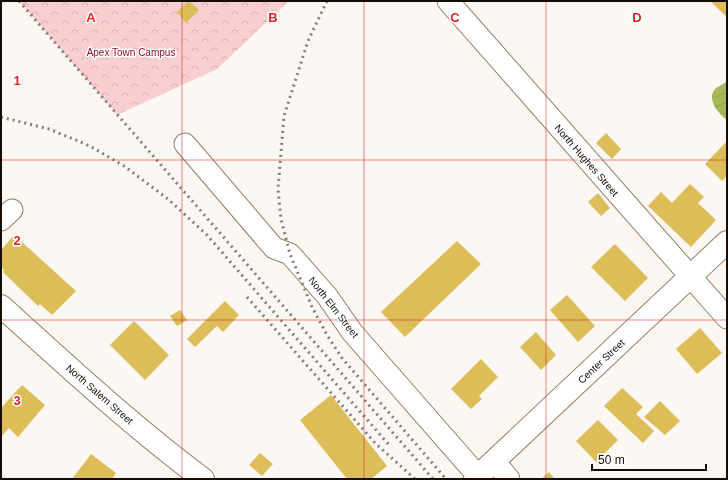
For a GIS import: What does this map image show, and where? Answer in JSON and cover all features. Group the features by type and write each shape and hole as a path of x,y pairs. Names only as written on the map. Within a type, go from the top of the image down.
{"main road":[{"name":"Center Street","path":"476,478 495,462 727,242"},
{"name":"North Salem Street","path":"1,306 76,374 177,460 203,479"}],"street":[{"name":"North Hughes Street","path":"448,1 727,318"},
{"name":"North Elm Street","path":"185,144 274,248 290,254 327,296 352,332 476,478"},
{"path":"495,462 509,479"}],"green space":[{"name":"Apex Town Campus","path":"19,1 289,1 217,69 117,115"}],"water":[{"path":"727,82 727,120 717,110 712,98 715,89"}],"building":[{"path":"189,1 199,10 186,23 177,12"},
{"path":"710,1 727,1 727,17"},
{"path":"606,133 621,149 612,159 596,143"},
{"path":"727,141 727,176 722,181 705,164"},
{"path":"690,184 704,197 698,203 716,220 691,247 648,206 661,192 672,203"},
{"path":"598,193 610,208 601,216 588,202"},
{"path":"14,235 76,291 52,315 40,304 38,306 3,272 4,270 1,267 1,250"},
{"path":"457,241 481,264 405,337 381,312"},
{"path":"615,244 648,278 625,301 591,267"},
{"path":"567,295 595,326 578,342 550,310"},
{"path":"225,301 239,315 223,332 217,326 195,347 187,339"},
{"path":"180,310 187,320 177,326 170,316"},
{"path":"134,321 169,355 145,380 110,345"},
{"path":"700,328 722,353 697,374 676,349"},
{"path":"536,332 556,355 541,370 520,347"},
{"path":"481,359 498,377 479,396 482,399 471,409 451,389"},
{"path":"22,385 45,405 18,437 9,428 1,437 1,408"},
{"path":"622,388 643,407 636,414 654,431 643,443 604,406"},
{"path":"331,395 387,466 371,479 347,479 300,420"},
{"path":"660,401 680,421 665,435 644,417"},
{"path":"598,420 618,440 596,462 576,441"},
{"path":"260,453 273,464 262,476 249,465"},
{"path":"91,454 116,473 112,479 72,479"},
{"path":"549,472 555,479 541,479"}],"railway":[{"path":"19,1 433,479"},
{"path":"327,1 308,41 284,116 278,189 281,219 290,254 312,307 327,335 342,358 446,479"},
{"path":"1,117 49,129 90,146 124,166 168,199 207,235 390,446"},
{"path":"247,297 375,443 415,479"}]}
